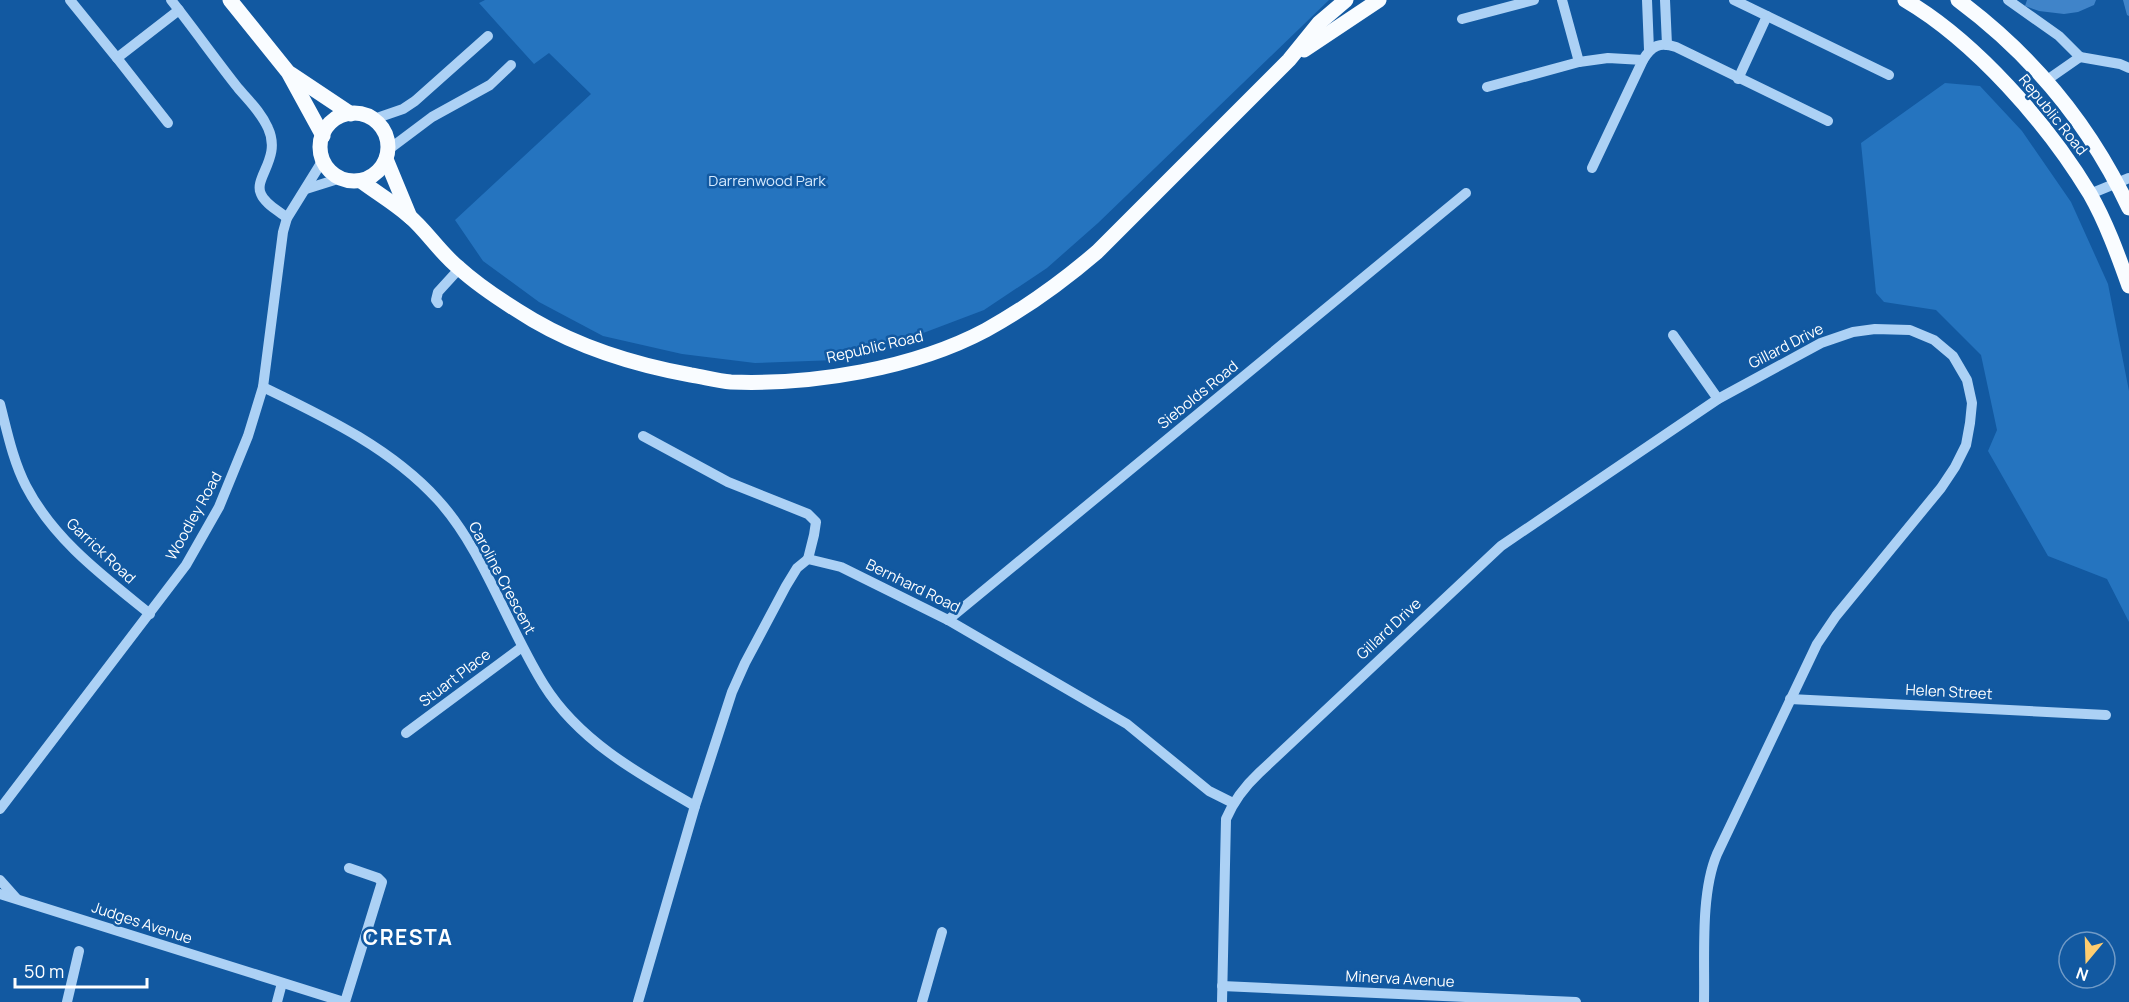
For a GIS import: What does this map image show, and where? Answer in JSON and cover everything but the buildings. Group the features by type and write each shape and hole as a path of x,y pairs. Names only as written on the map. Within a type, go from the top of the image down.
{"main road":[{"path":"230,0 288,72 323,136"},
{"name":"Republic Road","path":"361,181 410,217 459,269 492,293 535,321 593,349 661,369 729,382 796,381 850,374 891,365 933,352 984,331 1032,303 1064,280 1096,252 1289,60 1319,23 1346,0"},
{"name":"Republic Road","path":"1289,60 1379,0"},
{"name":"Republic Road","path":"1905,0 1973,52 2040,124 2090,194 2117,253 2129,286"},
{"name":"Republic Road","path":"1958,0 1988,23 2047,80 2067,103 2123,181 2129,208"},
{"path":"288,72 351,114"},
{"path":"351,114 374,118 383,128 388,140 387,155 383,166 374,176 361,181 341,178 331,171 323,160 321,140 326,128 335,119 351,114"},
{"name":"Republic Road","path":"387,155 410,217"}],"street":[{"path":"70,0 168,123"},
{"path":"171,0 238,88 260,113 269,130 272,152 259,188 261,196 287,218"},
{"path":"1462,19 1534,0"},
{"path":"1562,0 1579,62"},
{"path":"1592,168 1646,55 1647,0"},
{"path":"1665,0 1667,45"},
{"path":"1734,0 1889,75"},
{"path":"2008,0 2059,36 2080,57 2120,64 2129,68"},
{"path":"117,58 178,10"},
{"path":"1738,79 1767,16"},
{"path":"374,118 403,109 415,101 488,36"},
{"path":"1487,87 1579,62 1608,57 1646,55 1667,45"},
{"path":"1667,45 1828,121"},
{"path":"2047,80 2080,57"},
{"path":"387,155 432,117 490,85 511,65"},
{"name":"Woodley Road","path":"0,809 186,565 219,507 248,436 263,387 280,243 287,218 323,160"},
{"path":"306,189 341,178"},
{"path":"2090,194 2123,181"},
{"name":"Siebolds Road","path":"948,620 1466,193"},
{"path":"438,303 436,300 438,292 459,269"},
{"name":"Gillard Drive","path":"1233,803 1258,773 1501,546 1718,399 1821,343 1853,332 1875,329 1910,330 1934,340 1953,356 1967,380 1972,403 1966,445 1941,488 1836,616 1817,644 1790,699 1711,867 1707,888 1704,1002"},
{"path":"1673,335 1718,399"},
{"name":"Caroline Crescent","path":"263,387 320,414 357,436 420,482 439,501 461,532 544,686 564,712 614,757 695,806"},
{"name":"Garrick Road","path":"0,404 19,470 39,508 58,533 88,564 150,614"},
{"path":"639,1002 695,806 726,709 745,663 797,568 808,559 816,528 816,522 808,514 728,482 643,436"},
{"name":"Bernhard Road","path":"808,559 841,567 948,620 1127,724 1209,791 1233,803"},
{"name":"Stuart Place","path":"406,733 522,647"},
{"name":"Helen Street","path":"1790,699 2106,715"},
{"path":"1222,1002 1226,819 1233,803"},
{"path":"345,1002 382,882 378,878 349,868"},
{"path":"0,880 17,899"},
{"name":"Judges Avenue","path":"0,894 345,1002"},
{"path":"922,1002 942,932"},
{"path":"67,1002 79,951"},
{"path":"277,1002 282,983"},
{"name":"Minerva Avenue","path":"1222,986 1576,1002"}],"green space":[{"name":"Darrenwood Park","path":"485,0 1329,0 1098,223 1047,268 984,310 910,338 836,360 755,363 682,354 603,336 539,302 483,261 455,220 591,94 549,53 534,64 479,3"},
{"path":"1945,83 1980,86 2022,131 2071,202 2108,284 2129,391 2129,622 2107,579 2048,556 1988,451 1997,430 1981,355 1936,310 1884,302 1876,293 1861,143"}],"district":[{"name":"CRESTA","path":"408,938"}]}
